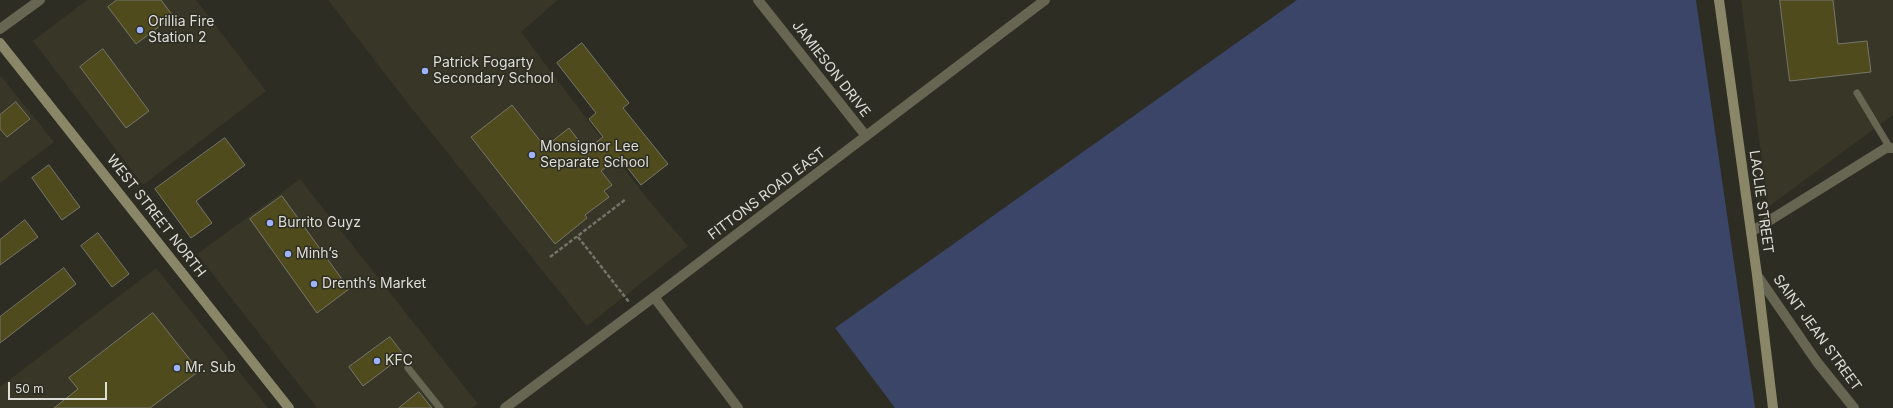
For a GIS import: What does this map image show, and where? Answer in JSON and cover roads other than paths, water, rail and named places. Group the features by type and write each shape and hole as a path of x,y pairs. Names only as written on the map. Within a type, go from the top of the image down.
{"main road":[{"name":"LACLIE STREET","path":"1720,0 1757,275 1773,408"},
{"name":"WEST STREET NORTH","path":"0,43 289,408"}],"street":[{"path":"0,29 40,0"},
{"name":"JAMIESON DRIVE","path":"758,0 866,136"},
{"name":"FITTONS ROAD EAST","path":"505,408 654,297 1045,0"},
{"path":"1751,232 1886,148 1892,148"},
{"name":"SAINT JEAN STREET","path":"1757,275 1817,362 1854,408"},
{"path":"654,297 738,408"}],"lane":[{"path":"1857,93 1892,148"},
{"path":"408,368 440,408"}],"place":[{"name":"Orillia Fire Station 2","path":"140,30"},
{"name":"Patrick Fogarty Secondary School","path":"425,71"},
{"name":"Monsignor Lee Separate School","path":"532,155"},
{"name":"Burrito Guyz","path":"270,223"},
{"name":"Minh’s","path":"288,254"},
{"name":"Drenth’s Market","path":"314,284"},
{"name":"KFC","path":"377,361"},
{"name":"Mr. Sub","path":"177,368"}]}
